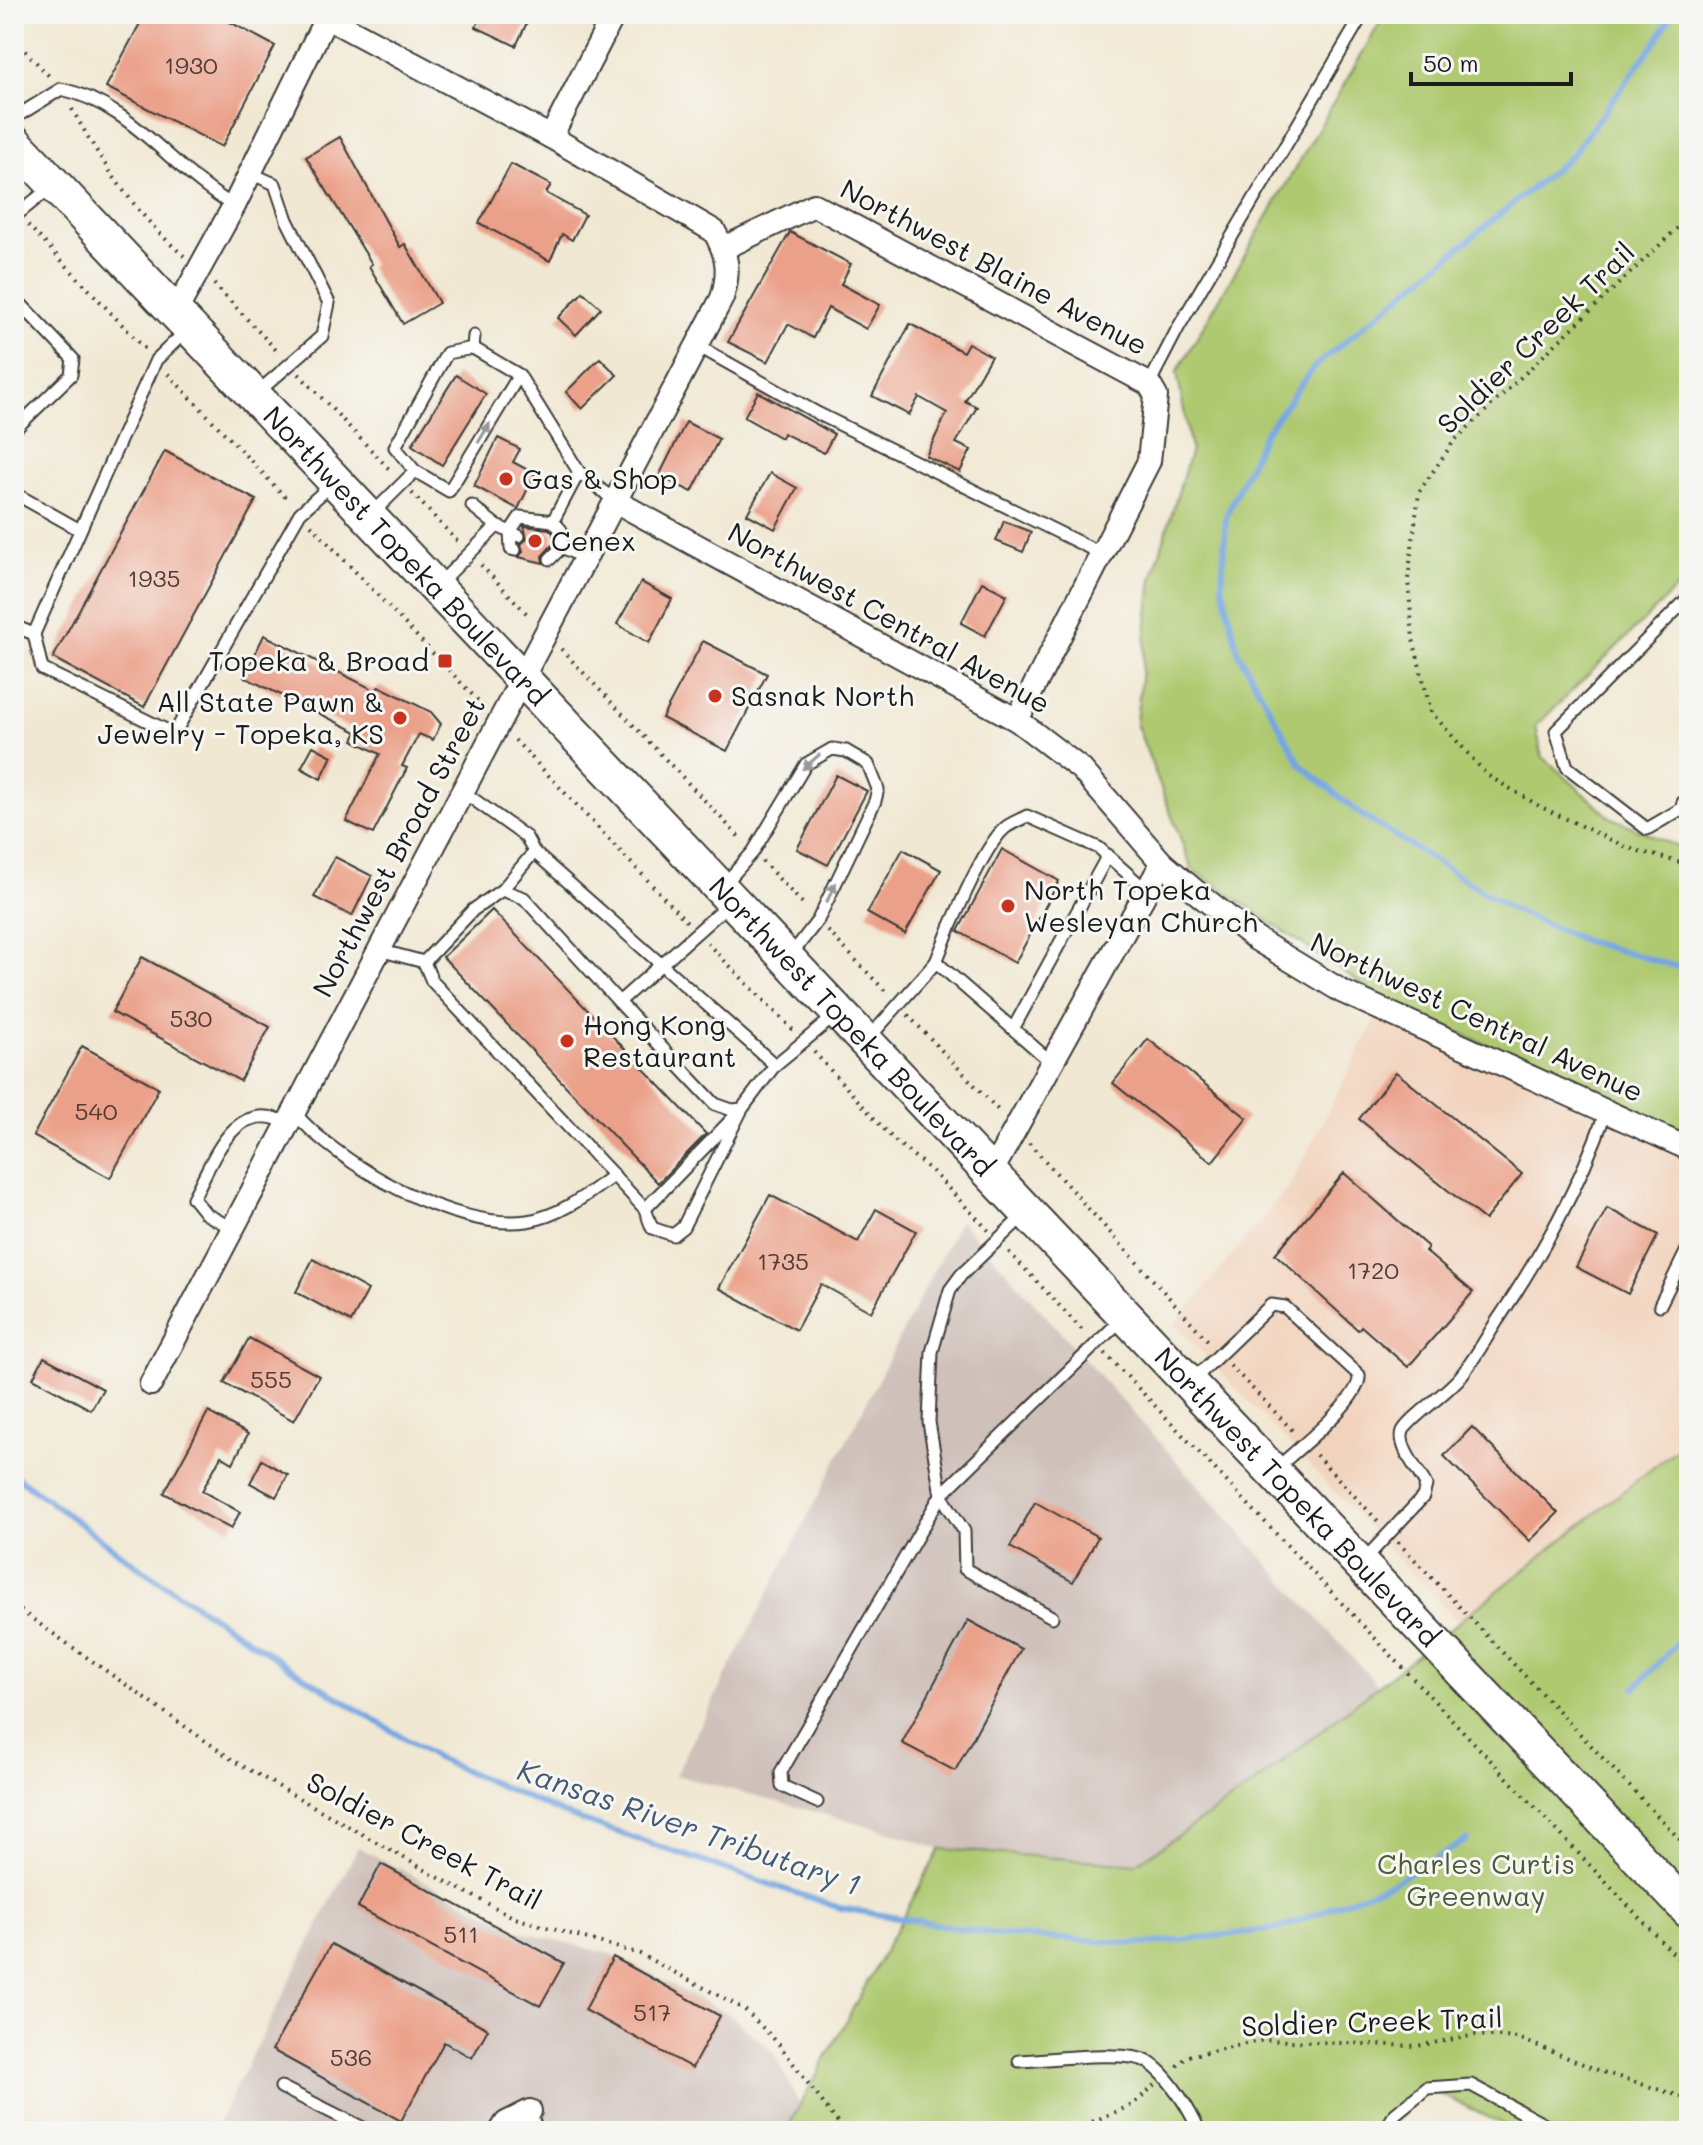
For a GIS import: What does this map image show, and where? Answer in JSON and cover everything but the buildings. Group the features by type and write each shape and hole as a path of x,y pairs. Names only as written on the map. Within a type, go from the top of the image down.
{"main road":[{"name":"Northwest Topeka Boulevard","path":"14,142 1689,1911"}],"street":[{"path":"551,137 614,14"},
{"path":"183,319 198,268 234,206 325,15 551,137 714,231 724,248"},
{"name":"Northwest Blaine Avenue","path":"724,248 814,205 1149,384"},
{"name":"Northwest Broad Street","path":"151,1384 725,289 727,260 724,248"},
{"path":"1017,720 1149,461 1156,396 1149,384"},
{"name":"Northwest Central Avenue","path":"615,501 1017,720 1081,769 1162,863 1256,939 1296,966 1343,992 1689,1149"},
{"path":"991,1173 1162,863"},
{"path":"501,2131 506,2123 534,2121"}],"lane":[{"path":"14,20 19,14"},
{"path":"1149,384 1178,328 1363,14"},
{"path":"14,118 61,89 84,94 140,129 213,194 234,206"},
{"path":"250,173 275,184 287,220 329,303 322,336 254,395"},
{"path":"16,215 55,184"},
{"path":"14,297 73,359 71,375 14,430"},
{"path":"183,319 156,360 34,634 42,669 174,734 300,513 336,481"},
{"path":"519,375 449,491 415,471 395,447 447,353 473,342 519,375 579,472 615,501"},
{"path":"696,345 817,413 1102,554"},
{"path":"370,516 415,471"},
{"path":"553,521 579,472"},
{"path":"14,493 80,530"},
{"path":"472,506 497,526 514,534"},
{"path":"515,550 511,549 520,517 553,521 561,530 550,559"},
{"path":"437,587 497,526"},
{"path":"557,546 584,558"},
{"path":"1689,597 1556,731 1567,767 1647,829 1689,805"},
{"path":"14,626 34,634"},
{"path":"619,1002 696,931 728,894 793,781 819,754 832,749 846,751 868,764 878,789 875,801 818,920 789,959"},
{"path":"462,791 526,837 534,852 775,1065"},
{"path":"866,1041 936,962 952,923 1005,828 1027,816 1051,824 1108,855 1147,891"},
{"path":"424,962 473,910 502,890 534,852"},
{"path":"1013,1029 1108,855"},
{"path":"502,890 524,898 715,1104 732,1110 742,1109"},
{"path":"379,950 424,962"},
{"path":"424,962 432,981 645,1209 652,1228 673,1235 683,1227 742,1109"},
{"path":"936,962 1051,1062"},
{"path":"645,1209 742,1109 775,1065 839,1012"},
{"path":"1360,1563 1423,1497 1426,1485 1402,1441 1402,1432 1408,1423 1440,1399 1460,1377 1543,1251 1571,1200 1606,1111"},
{"path":"232,1228 206,1214 193,1198 232,1130 248,1117 291,1117 319,1139 418,1197 482,1218 528,1221 551,1214 614,1175"},
{"path":"1028,1212 997,1239 950,1290 932,1352 929,1422 941,1495 964,1531 963,1562 970,1574 1052,1617"},
{"path":"1660,1305 1689,1246"},
{"path":"1189,1383 1271,1305 1285,1307 1359,1375 1360,1383 1349,1400 1274,1472"},
{"path":"817,1802 782,1786 781,1772 941,1495 1126,1316"},
{"path":"1019,2061 1100,2056 1147,2061 1164,2078 1199,2131"},
{"path":"1384,2131 1395,2114 1427,2088 1471,2085 1556,2131"},
{"path":"281,2087 369,2131"}],"path":[{"path":"14,39 61,89 105,169 161,237 198,268 1016,1128 1220,1354 1689,1849"},
{"path":"16,215 894,1140 932,1171 997,1239 1689,1970"},
{"name":"Soldier Creek Trail","path":"1689,217 1454,441 1419,492 1408,579 1413,639 1431,712 1487,775 1541,807 1628,848 1689,865"},
{"name":"Soldier Creek Trail","path":"14,1606 234,1761 432,1874 515,1918 640,1954 744,2009 777,2042 844,2131"},
{"name":"Soldier Creek Trail","path":"1070,2131 1132,2105 1188,2056 1264,2040 1417,2046 1476,2035 1518,2038 1603,2072 1689,2099"}],"shaded area":[{"path":"1385,1000 1689,1133 1689,1443 1458,1622 1175,1324 1291,1184"},
{"path":"960,1220 1378,1686 1253,1785 1136,1864 940,1849 881,1829 675,1775"},
{"path":"358,1847 520,1931 614,1955 730,2015 773,2051 800,2106 786,2131 214,2131"}],"green space":[{"path":"1385,14 1689,14 1689,576 1536,726 1542,756 1610,817 1678,847 1689,848 1689,1133 1385,1000 1192,869 1136,723 1152,579 1191,450 1177,372"},
{"name":"Charles Curtis Greenway","path":"1689,1443 1689,2131 1517,2131 1427,2088 1386,2131 786,2131 940,1849 1136,1864 1253,1785 1670,1454"}],"waterway":[{"path":"1672,14 1657,40 1571,156 1315,366 1264,434 1226,516 1222,584 1238,652 1301,765 1360,814 1511,909 1585,941 1689,970"},
{"name":"Kansas River Tributary 1","path":"14,1475 140,1568 289,1667 436,1758 569,1816 840,1908 1000,1935 1146,1944 1278,1929 1392,1883 1467,1840"},
{"path":"1635,1688 1689,1631"}],"place":[{"name":"Gas & Shop","path":"506,479"},
{"name":"Cenex","path":"535,541"},
{"name":"Topeka & Broad","path":"445,661"},
{"name":"Sasnak North","path":"715,696"},
{"name":"All State Pawn & Jewelry - Topeka, KS","path":"400,718"},
{"name":"North Topeka Wesleyan Church","path":"1008,906"},
{"name":"Hong Kong Restaurant","path":"567,1041"}]}
